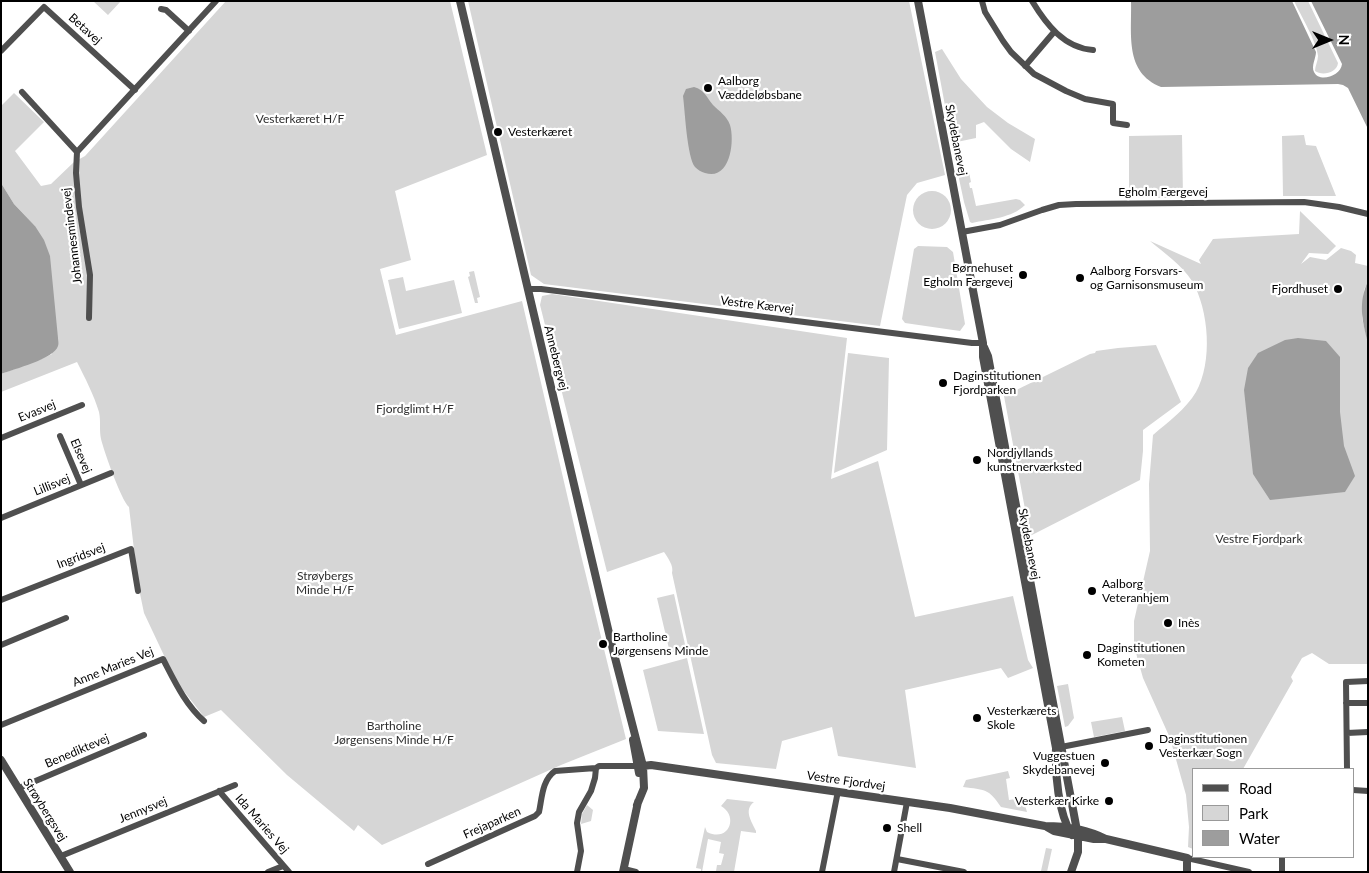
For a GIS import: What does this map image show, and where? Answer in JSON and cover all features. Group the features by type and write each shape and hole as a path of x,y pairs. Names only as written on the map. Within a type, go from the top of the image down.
{"street":[{"path":"22,92 77,152 216,1"},
{"name":"Annebergvej","path":"460,1 631,721 635,753 641,766 638,806 624,871"},
{"name":"Skydebanevej","path":"918,1 983,343 983,357 1059,748 1056,774 1064,816 1074,832"},
{"path":"982,1 985,12 1003,41 1011,52 1034,74 1085,99 1113,104 1113,123 1127,125"},
{"path":"1032,1 1054,32 1078,46 1093,50"},
{"name":"Betavej","path":"1,51 44,7 135,90"},
{"path":"161,9 166,10 189,31"},
{"path":"1025,66 1054,32"},
{"name":"Johannesmindevej","path":"77,152 76,173 79,207 90,275 89,318"},
{"name":"Egholm Færgevej","path":"962,232 1000,225 1059,205 1076,204 1304,202 1339,206 1368,214"},
{"name":"Vestre Kærvej","path":"528,288 874,332 983,343"},
{"name":"Evasvej","path":"1,438 82,405"},
{"name":"Elsevej","path":"60,436 81,485"},
{"name":"Lillisvej","path":"1,518 111,473"},
{"name":"Ingridsvej","path":"1,600 130,549 138,591"},
{"path":"1,645 66,618"},
{"name":"Anne Maries Vej","path":"1,725 163,659 186,701 204,721"},
{"path":"1347,768 1346,682 1368,681"},
{"path":"1346,703 1368,704"},
{"path":"1059,748 1148,730"},
{"path":"1347,733 1368,732"},
{"name":"Benediktevej","path":"19,788 144,735"},
{"name":"Strøybergsvej","path":"1,760 70,872"},
{"name":"Frejaparken","path":"428,864 535,816 538,812 546,781 554,771 596,768 599,766 641,766"},
{"name":"Vestre Fjordvej","path":"641,766 666,767 838,791 986,814 1045,826 1056,826 1094,839 1106,839 1249,872"},
{"path":"577,872 581,851 577,823 578,812 590,791 595,778 596,768"},
{"name":"Jennysvej","path":"61,856 235,785"},
{"path":"1354,790 1368,791"},
{"path":"822,872 838,791"},
{"name":"Ida Maries Vej","path":"218,792 289,872"},
{"path":"894,872 907,802"},
{"path":"1071,872 1078,852 1074,832"},
{"path":"897,858 964,872"},
{"path":"1187,858 1187,872"},
{"path":"1282,858 1282,872"},
{"path":"268,872 283,866"},
{"path":"624,871 636,872"}],"green space":[{"path":"93,1 121,1 108,15"},
{"path":"226,1 450,1 487,155 395,191 411,260 380,269 396,335 522,301 626,739 561,765 382,845 358,825 354,831 287,775 221,710 204,717 176,681 144,613 138,584 129,507 109,464 101,439 99,412 77,362 1,392 1,374 52,354 35,226 14,204 1,183 1,106 14,93 44,122 15,151 41,186 51,184 74,162 85,156"},
{"name":"Aalborg Væddeløbsbane","path":"468,1 909,1 945,175 917,183 907,195 880,326 544,284 531,275"},
{"path":"1294,1 1308,1 1338,63 1335,69 1329,73 1318,73 1315,71 1318,58 1317,50"},
{"path":"942,49 961,79 987,107 1008,123 1035,139 1030,162 1011,149 984,122 976,125 976,138 952,143 935,52"},
{"path":"1182,135 1183,198 1129,198 1129,136"},
{"path":"1304,135 1306,145 1316,146 1336,196 1283,196 1282,136"},
{"path":"969,172 970,188 972,188 976,206 1016,199 1025,205 1014,213 993,219 970,222 958,174"},
{"path":"932,191 946,196 951,210 946,224 932,229 918,224 913,210 918,196"},
{"name":"Vestre Fjordpark","path":"1300,211 1336,246 1328,254 1309,253 1301,264 1310,257 1326,260 1341,248 1351,251 1356,255 1355,263 1368,266 1368,281 1364,290 1362,318 1368,343 1368,664 1329,664 1312,653 1302,658 1291,677 1293,681 1244,768 1192,768 1192,849 1188,847 1189,827 1186,795 1170,738 1143,678 1134,646 1134,621 1150,551 1149,484 1153,435 1182,410 1196,392 1205,366 1207,336 1202,306 1192,281 1178,264 1150,241 1201,264 1199,260 1213,239 1299,234"},
{"path":"918,246 947,247 953,252 965,324 960,331 905,323 902,319 914,249"},
{"path":"474,271 480,297 477,298 478,303 475,303 468,277 470,276 469,272"},
{"path":"403,277 406,291 454,280 462,313 399,329 388,280"},
{"path":"552,294 847,338 831,479 878,461 915,617 1013,596 1028,660 1033,668 1008,678 1001,668 905,690 916,768 838,756 832,727 782,741 776,769 716,763 712,755 669,559 664,552 607,572 540,305 542,296"},
{"path":"1156,345 1181,402 1143,430 1140,480 1030,536 1004,396 1096,351"},
{"path":"848,353 889,358 887,450 834,473"},
{"path":"674,594 686,649 670,653 657,598"},
{"path":"687,658 704,734 658,731 643,670"},
{"path":"1068,684 1074,718 1065,727 1057,686"},
{"path":"1122,717 1125,731 1094,737 1091,722"},
{"path":"1008,771 1010,778 1006,779 1009,800 1023,798 1027,812 1001,807 989,793 963,787 966,780"},
{"path":"727,799 754,802 749,812 756,833 741,831 734,872 716,871 717,865 721,865 724,854 719,853 721,842 708,839 701,872 701,869 696,868 705,827 707,832 715,834 721,834 726,831 729,827 730,816 721,806"},
{"path":"587,805 593,810 591,821 581,824 582,814"},
{"path":"1046,848 1052,849 1047,872 1041,871"}],"water":[{"path":"1131,1 1292,1 1316,52 1314,72 1320,77 1330,77 1338,72 1342,64 1311,1 1368,1 1368,129 1348,88 1343,85 1161,87 1149,80 1141,72 1136,62 1131,39"},
{"path":"694,87 703,92 725,116 730,125 732,141 729,158 720,171 713,174 704,173 697,169 692,162 690,154 683,96 686,89"},
{"path":"1,183 14,204 35,226 44,240 50,256 58,346 55,351 42,359 1,374"},
{"path":"1368,281 1368,343 1364,327 1362,304"},
{"path":"1298,338 1326,341 1340,357 1340,412 1344,446 1355,476 1345,492 1270,500 1253,474 1244,390 1248,368 1258,353 1285,340"}],"place":[{"name":"Aalborg Væddeløbsbane","path":"708,88"},
{"name":"Vesterkæret","path":"498,132"},
{"name":"Børnehuset Egholm Færgevej","path":"1023,275"},
{"name":"Aalborg Forsvars- og Garnisonsmuseum","path":"1080,278"},
{"name":"Fjordhuset","path":"1338,289"},
{"name":"Daginstitutionen Fjordparken","path":"943,383"},
{"name":"Nordjyllands kunstnerværksted","path":"977,460"},
{"name":"Aalborg Veteranhjem","path":"1092,591"},
{"name":"Inès","path":"1168,623"},
{"name":"Bartholine Jørgensens Minde","path":"603,644"},
{"name":"Daginstitutionen Kometen","path":"1087,655"},
{"name":"Vesterkærets Skole","path":"977,718"},
{"name":"Daginstitutionen Vesterkær Sogn","path":"1149,746"},
{"name":"Vuggestuen Skydebanevej","path":"1105,763"},
{"name":"Vesterkær Kirke","path":"1109,801"},
{"name":"Shell","path":"887,828"}],"park label":[{"name":"Vesterkæret H/F","path":"300,119"},
{"name":"Fjordglimt H/F","path":"415,409"},
{"name":"Strøybergs Minde H/F","path":"325,583"},
{"name":"Bartholine Jørgensens Minde H/F","path":"394,733"}]}
